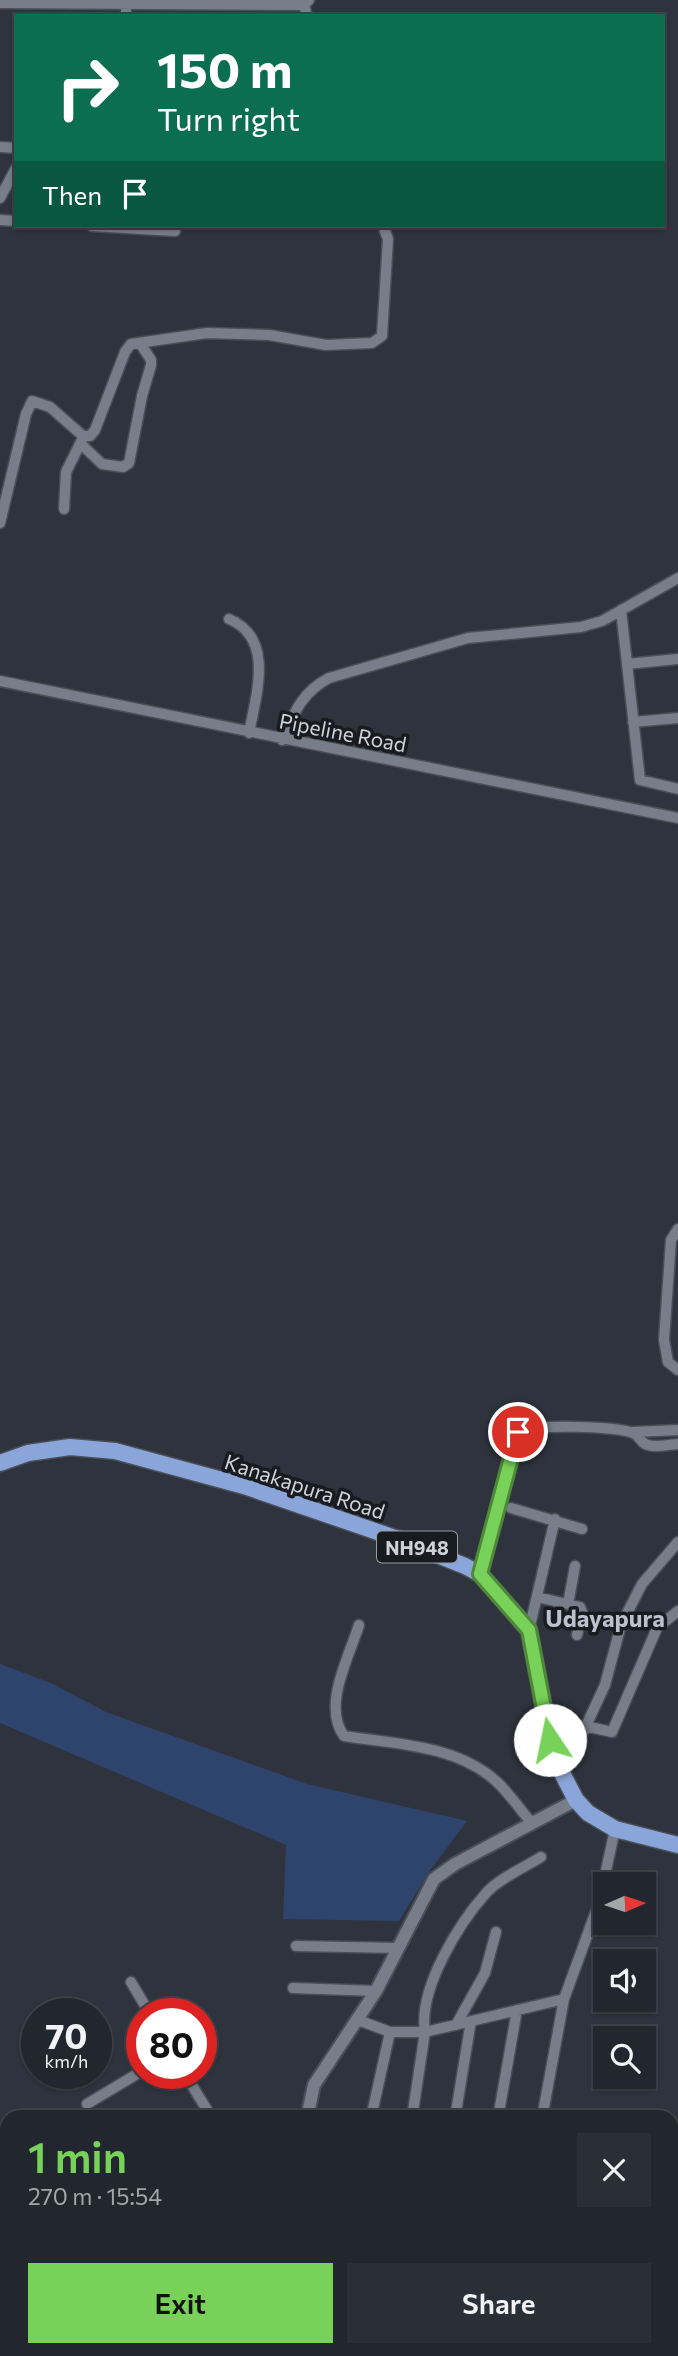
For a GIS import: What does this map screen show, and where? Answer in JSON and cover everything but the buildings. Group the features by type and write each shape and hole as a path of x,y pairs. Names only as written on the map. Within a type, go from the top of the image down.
{"highway":[{"name":"Kanakapura Road","path":"0,1463 28,1453 70,1447 115,1451 244,1486 398,1539 480,1574 529,1630"},
{"path":"529,1630 550,1740 576,1800 588,1813 615,1829 678,1845"}],"street":[{"path":"0,3 306,7"},
{"path":"126,3 126,14"},
{"path":"0,198 14,172"},
{"path":"134,228 175,228"},
{"path":"64,509 66,472 82,440 95,430 125,352 131,344 207,333 269,335 326,345 372,343 382,336 385,326 388,239 384,228"},
{"path":"0,523 26,414 32,401 50,407 102,464 123,467 129,463 151,365 151,360 139,343"},
{"path":"282,740 300,701 314,686 329,678 468,638 580,627 602,621 678,578"},
{"path":"621,610 640,780 678,789"},
{"path":"229,620 250,632 257,649 259,683 249,733"},
{"path":"627,664 678,659"},
{"name":"Pipeline Road","path":"0,681 678,818"},
{"path":"633,722 678,718"},
{"path":"678,1229 671,1240 664,1340 668,1362 678,1370"},
{"path":"480,1574 518,1432 540,1426 633,1432 678,1430"},
{"path":"633,1432 644,1444 678,1444"},
{"path":"511,1508 555,1519 582,1530"},
{"path":"529,1630 555,1519"},
{"path":"563,1775 605,1685 621,1625 636,1594 665,1553 678,1542"},
{"path":"568,1604 575,1566"},
{"path":"537,1597 580,1607 582,1612 577,1634"},
{"path":"585,1726 612,1732 657,1628 678,1611"},
{"path":"359,1625 334,1711 337,1726 344,1736 445,1752 470,1763 496,1782 532,1824"},
{"path":"309,2110 314,2085 376,1991 435,1880 455,1864 576,1800"},
{"path":"543,2110 564,1999 599,1903 615,1829"},
{"path":"413,2110 425,2032 423,2018 444,1951 488,1890 541,1857"},
{"path":"456,2025 485,1973 496,1932"},
{"path":"296,1946 398,1948"},
{"path":"131,1982 140,1998"},
{"path":"293,1988 376,1991"},
{"path":"358,2020 390,2032 425,2032 564,1999"},
{"path":"499,2110 517,2010"},
{"path":"457,2110 471,2021"},
{"path":"373,2110 390,2032"},
{"path":"87,2104 126,2081"},
{"path":"195,2089 207,2110"}],"shaded area":[{"path":"0,1664 51,1683 106,1712 307,1784 467,1821 429,1872 399,1921 283,1919 286,1845 0,1723"}],"district":[{"name":"Udayapura","path":"605,1617"}],"route":[{"path":"518,1432 480,1574 529,1630 550,1740"}]}
